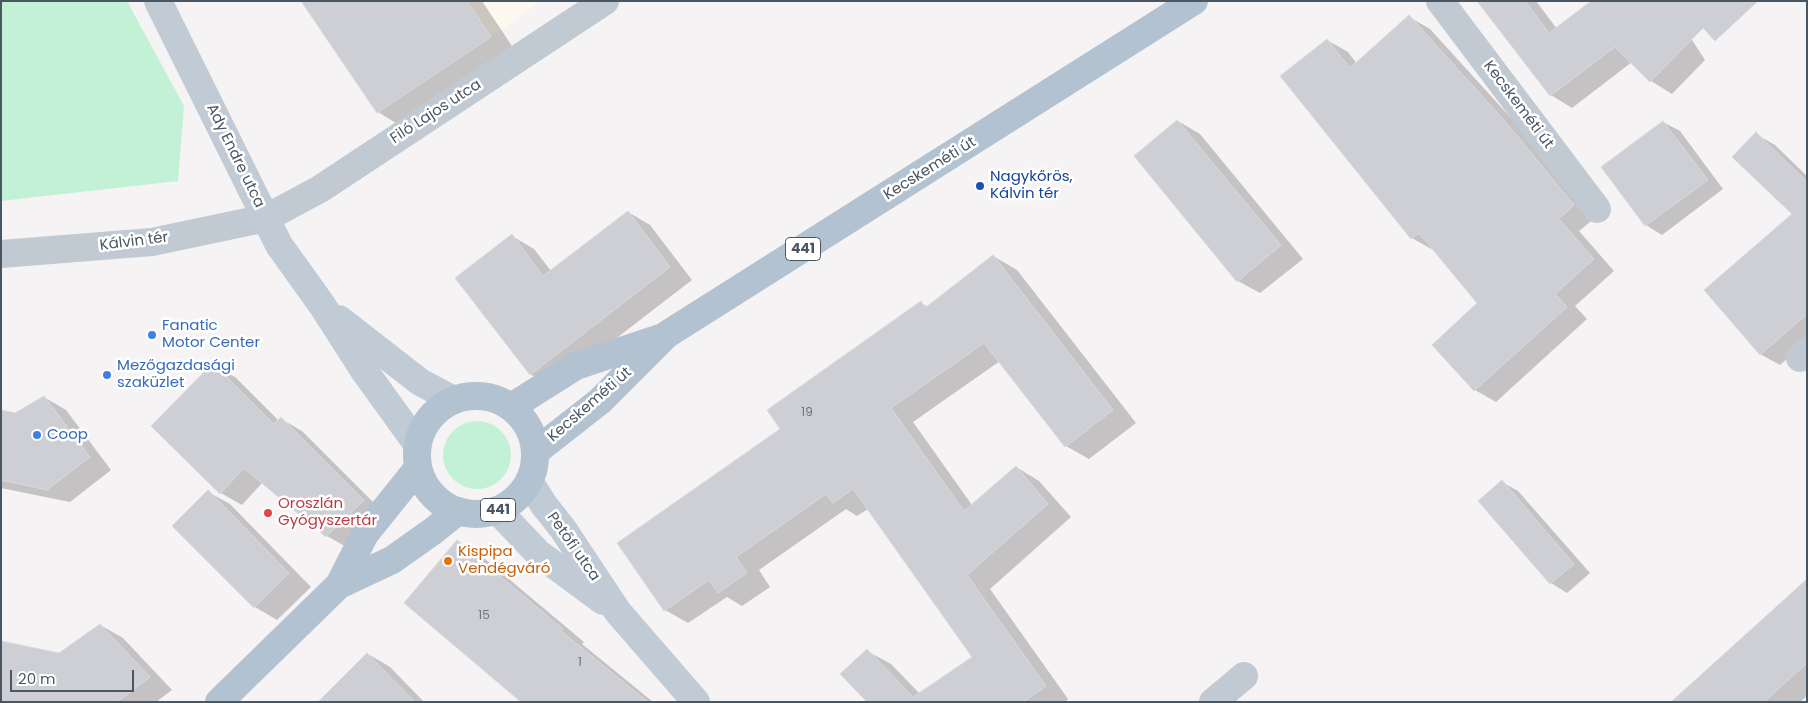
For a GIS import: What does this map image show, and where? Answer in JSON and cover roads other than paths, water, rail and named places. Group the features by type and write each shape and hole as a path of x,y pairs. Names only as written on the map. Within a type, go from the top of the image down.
{"main road":[{"name":"Ady Endre utca","path":"158,1 279,246 322,306 418,456"},
{"name":"Kecskeméti út","path":"535,452 600,401 666,336 1194,1"},
{"name":"Ady Endre utca","path":"322,306 420,382 454,400"},
{"name":"Kecskeméti út","path":"511,407 576,366 666,336"},
{"name":"441","path":"468,396 483,396 498,400 511,407 528,427 533,439 535,452 534,467 529,481 521,494 510,504 484,514 458,511 440,502 426,486 418,456 422,430 430,417 441,407 454,400 468,396"},
{"name":"441","path":"219,702 340,584 365,534 418,456"},
{"name":"Petőfi utca","path":"529,481 618,612 696,702"},
{"name":"Petőfi utca","path":"497,510 538,553 618,612"},
{"name":"441","path":"340,584 392,560 458,511"}],"street":[{"name":"Filó Lajos utca","path":"266,218 320,189 605,1"},
{"name":"Kecskeméti út","path":"1440,1 1597,209"},
{"name":"Kálvin tér","path":"1,254 152,242 266,218"},
{"path":"1213,702 1244,676"}],"place":[{"name":"Nagykőrös, Kálvin tér","path":"980,186"},
{"name":"Fanatic Motor Center","path":"152,335"},
{"name":"Mezőgazdasági szaküzlet","path":"107,375"},
{"name":"Coop","path":"37,435"},
{"name":"Oroszlán Gyógyszertár","path":"268,513"},
{"name":"Kispipa Vendégváró","path":"448,561"}]}
